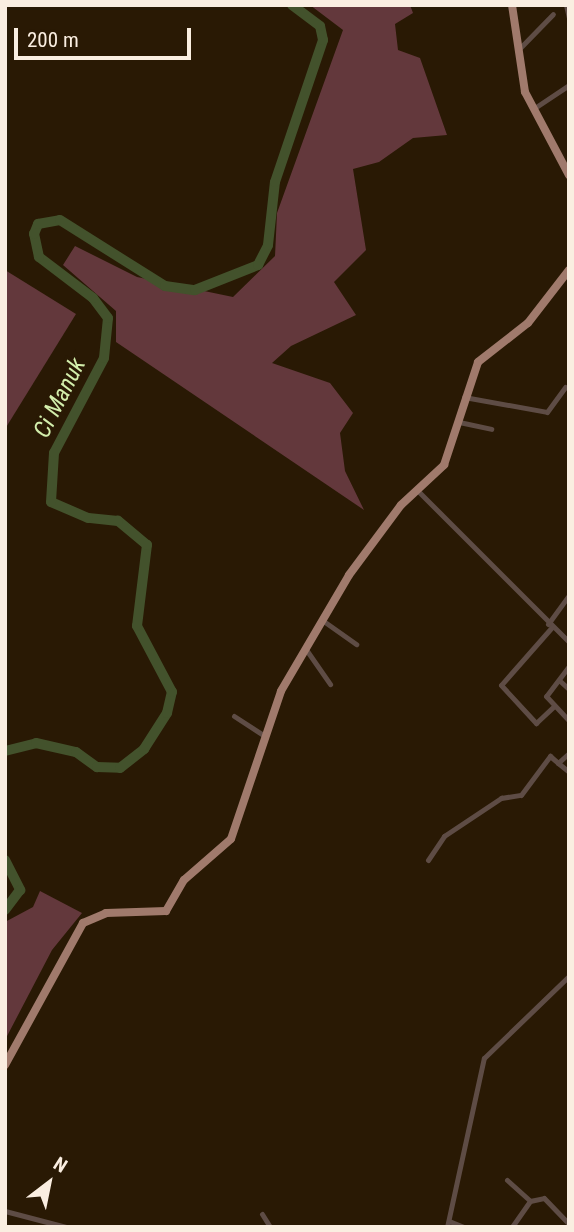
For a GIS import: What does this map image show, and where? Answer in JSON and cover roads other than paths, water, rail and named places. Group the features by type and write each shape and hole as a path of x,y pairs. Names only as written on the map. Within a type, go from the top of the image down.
{"main road":[{"path":"512,5 515,52 532,109 569,175"},
{"path":"5,1065 83,923 100,913 166,911 184,880 227,844 265,736 305,648 353,568 418,491 444,465 459,422 464,397 478,362 528,323 569,270"}],"street":[{"path":"566,5 569,18"},
{"path":"515,52 552,14"},
{"path":"532,109 569,85"},
{"path":"464,397 547,412 565,387"},
{"path":"459,422 491,429"},
{"path":"418,491 485,552 550,626 569,642"},
{"path":"554,706 536,723 501,685 550,626 569,595"},
{"path":"322,620 356,644"},
{"path":"305,648 330,684"},
{"path":"569,666 547,696 569,721"},
{"path":"560,681 569,689"},
{"path":"234,716 265,736"},
{"path":"558,763 569,753"},
{"path":"428,860 444,836 501,798 521,795 550,756 569,772"},
{"path":"464,1227 448,1224 484,1058 569,975"},
{"path":"507,1180 530,1201"},
{"path":"512,1227 530,1201 544,1198 569,1224"},
{"path":"5,1211 66,1227"},
{"path":"262,1214 270,1227"}],"waterway":[{"name":"Ci Manuk","path":"5,751 36,743 76,752 97,767 120,768 144,749 167,713 172,692 137,626 147,545 118,521 88,518 51,502 54,453 104,358 108,318 93,298 39,257 34,234 38,224 60,220 165,286 195,290 258,265 268,245 275,182 323,40 320,26 292,5"},
{"name":"Ci Manuk","path":"5,860 20,890 5,910"}]}
